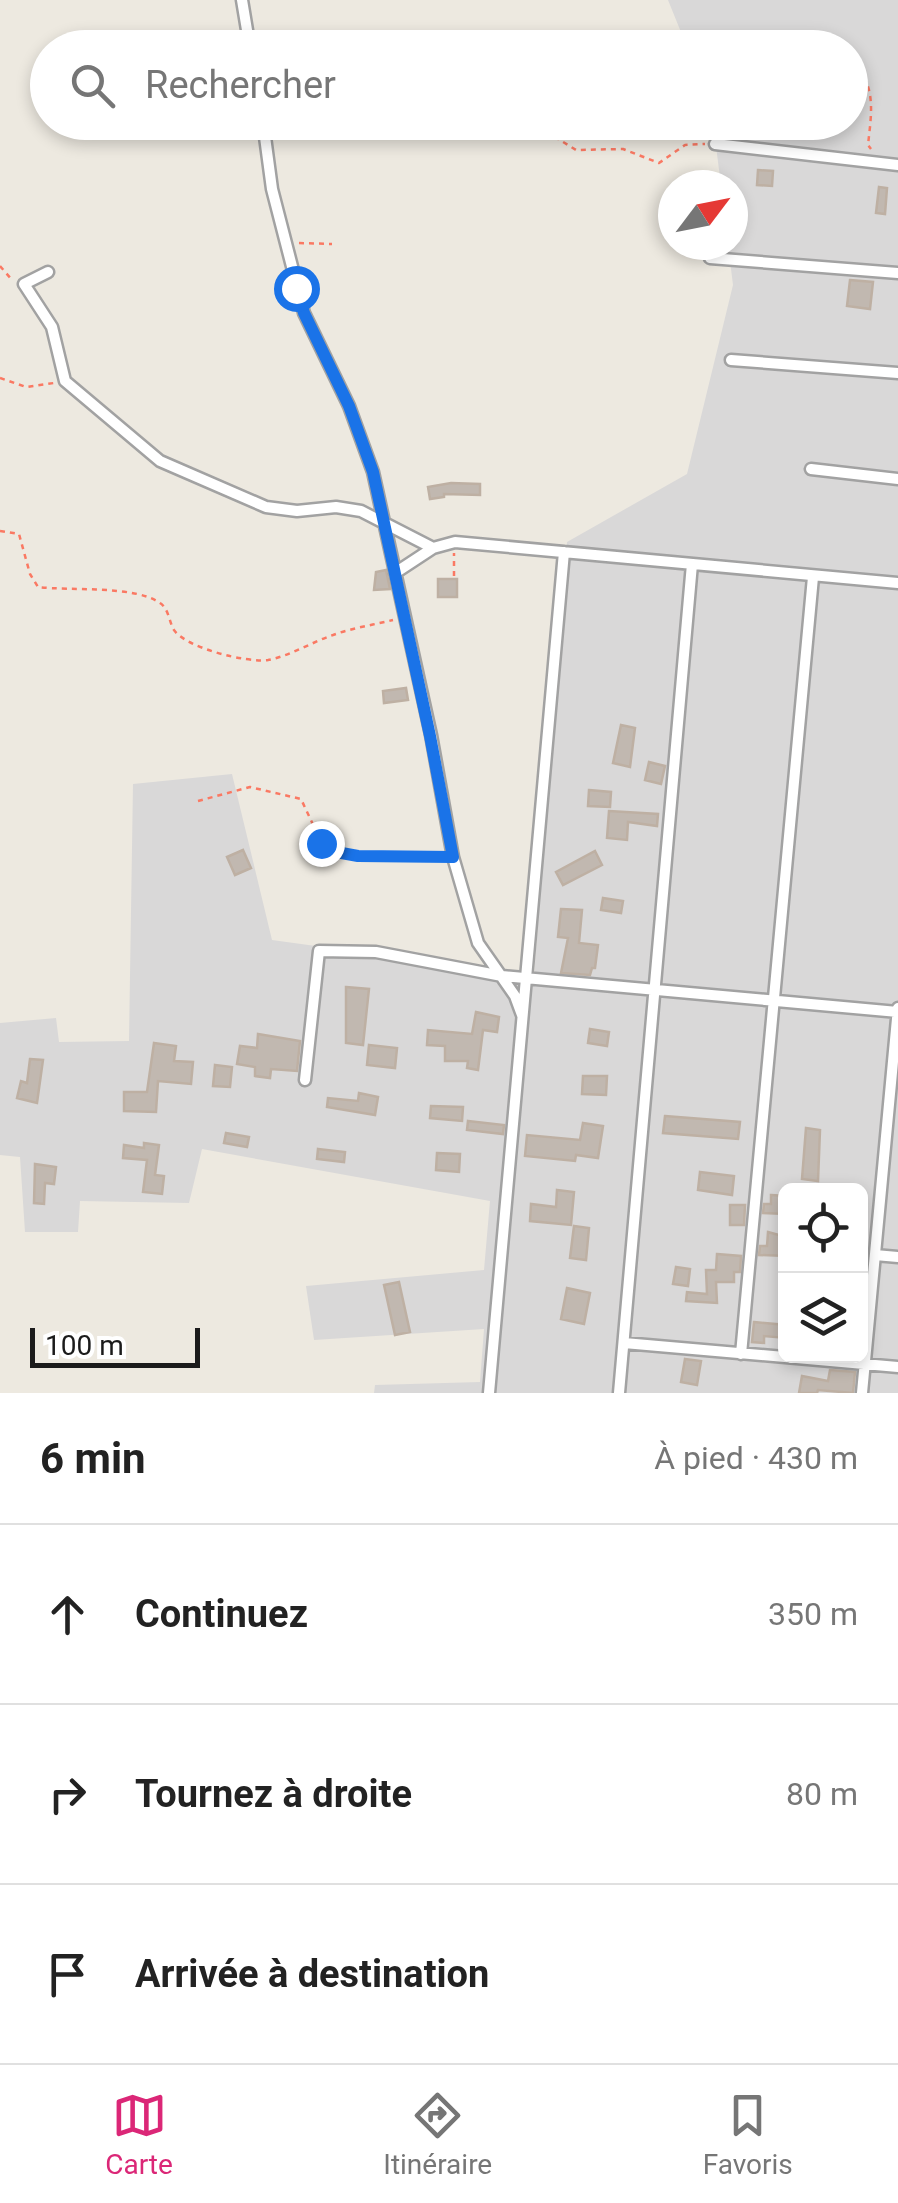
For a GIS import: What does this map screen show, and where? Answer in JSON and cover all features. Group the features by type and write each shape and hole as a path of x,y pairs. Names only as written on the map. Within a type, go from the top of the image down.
{"street":[{"path":"242,0 247,30"},
{"path":"265,140 272,189 304,313 363,440 385,523 453,857 478,943 502,976 522,1016"},
{"path":"715,144 898,165"},
{"path":"735,260 898,273"},
{"path":"48,272 24,284 52,327 66,381 160,461 266,507 297,511 352,509 433,548"},
{"path":"731,360 898,373"},
{"path":"811,469 898,479"},
{"path":"395,574 433,548 455,542 898,583"},
{"path":"489,1393 564,552"},
{"path":"619,1393 692,564"},
{"path":"740,1354 813,577"},
{"path":"305,1080 318,951 376,952 502,976 898,1011 862,1393"},
{"path":"885,1148 898,1149"},
{"path":"875,1255 898,1257"},
{"path":"624,1343 898,1367"}],"path":[{"path":"868,88 868,144 880,163"},
{"path":"560,140 576,150 623,148 659,163 692,143 715,144"},
{"path":"288,242 332,244"},
{"path":"0,266 11,280 24,284"},
{"path":"0,378 26,387 66,381"},
{"path":"0,532 19,534 34,584 48,589 95,588 156,600 165,607 175,631 184,640 196,647 253,660 267,660 339,632 404,617"},
{"path":"454,576 455,542"},
{"path":"198,801 245,788 284,795 304,801 325,850 358,856 453,857"}],"shaded area":[{"path":"668,0 898,0 898,1393 374,1393 375,1385 480,1382 484,1329 314,1340 306,1286 484,1270 490,1201 202,1149 189,1203 80,1201 78,1232 25,1232 20,1157 0,1155 0,1023 56,1018 59,1042 129,1041 133,784 232,774 272,940 534,976 567,542 687,474 733,285 730,260 748,260 748,170 719,170 715,140 868,140 868,30 680,30"}],"building":[{"path":"758,170 773,171 772,186 757,185"},
{"path":"879,187 887,188 885,214 876,213"},
{"path":"850,280 873,282 870,309 847,306"},
{"path":"480,484 480,495 444,494 430,499 428,487"},
{"path":"386,570 390,589 374,590 376,572"},
{"path":"438,579 457,579 457,597 438,597"},
{"path":"406,688 408,700 384,703 383,691"},
{"path":"621,725 635,728 630,767 613,763"},
{"path":"649,762 665,766 661,784 645,780"},
{"path":"589,790 611,792 610,807 588,806"},
{"path":"609,811 658,814 657,826 628,822 627,840 607,838"},
{"path":"243,850 251,868 235,875 227,857"},
{"path":"595,851 602,865 563,885 556,872"},
{"path":"603,898 623,901 621,913 601,910"},
{"path":"561,909 582,910 579,943 598,945 595,968 590,975 561,973 568,938 558,937"},
{"path":"346,987 369,989 363,1045 346,1043"},
{"path":"476,1012 499,1017 497,1032 483,1030 478,1070 467,1068 468,1061 445,1061 445,1046 427,1045 428,1030 472,1034"},
{"path":"590,1029 609,1032 607,1046 588,1043"},
{"path":"258,1034 300,1041 297,1071 271,1069 270,1078 255,1076 255,1067 237,1064 240,1046 257,1048"},
{"path":"154,1043 176,1046 174,1061 193,1062 191,1084 158,1081 156,1112 124,1111 124,1092 147,1092"},
{"path":"369,1045 397,1048 395,1068 367,1065"},
{"path":"30,1059 43,1060 37,1103 17,1098 21,1081 27,1083"},
{"path":"215,1065 232,1067 230,1087 213,1086"},
{"path":"583,1076 607,1076 606,1095 582,1094"},
{"path":"359,1093 378,1097 375,1115 327,1107 328,1098 358,1101"},
{"path":"431,1106 463,1107 462,1121 430,1118"},
{"path":"665,1116 740,1122 738,1139 663,1133"},
{"path":"468,1121 504,1125 503,1134 467,1130"},
{"path":"583,1123 603,1126 598,1158 576,1155 575,1161 525,1156 527,1135 580,1140"},
{"path":"806,1128 820,1130 818,1181 802,1179"},
{"path":"226,1133 249,1137 247,1147 224,1143"},
{"path":"144,1143 159,1145 155,1175 164,1176 162,1194 143,1192 147,1160 123,1158 124,1145 144,1148"},
{"path":"318,1149 345,1152 344,1162 317,1159"},
{"path":"437,1153 460,1154 459,1172 436,1170"},
{"path":"35,1164 56,1167 54,1184 45,1183 44,1204 34,1203"},
{"path":"700,1172 734,1176 732,1195 698,1190"},
{"path":"557,1190 574,1192 571,1225 530,1221 531,1204 556,1207"},
{"path":"771,1195 778,1195 778,1214 763,1213 764,1204 771,1204"},
{"path":"730,1205 745,1205 744,1225 730,1225"},
{"path":"574,1226 589,1228 586,1260 570,1258"},
{"path":"768,1232 778,1235 778,1256 759,1255 760,1246 767,1246"},
{"path":"717,1254 741,1256 740,1272 734,1272 734,1282 716,1282 717,1303 686,1301 687,1292 707,1294 706,1270 716,1270"},
{"path":"676,1267 690,1269 688,1286 673,1284"},
{"path":"399,1282 410,1332 395,1335 384,1285"},
{"path":"567,1288 590,1293 584,1324 561,1319"},
{"path":"754,1322 778,1324 778,1337 764,1336 764,1343 752,1342"},
{"path":"685,1359 701,1361 697,1385 681,1382"},
{"path":"830,1370 855,1372 853,1393 799,1393 802,1376 828,1381"}],"route":[{"path":"296,288 349,406 373,472 453,857 358,856 325,850 321,843"}]}
